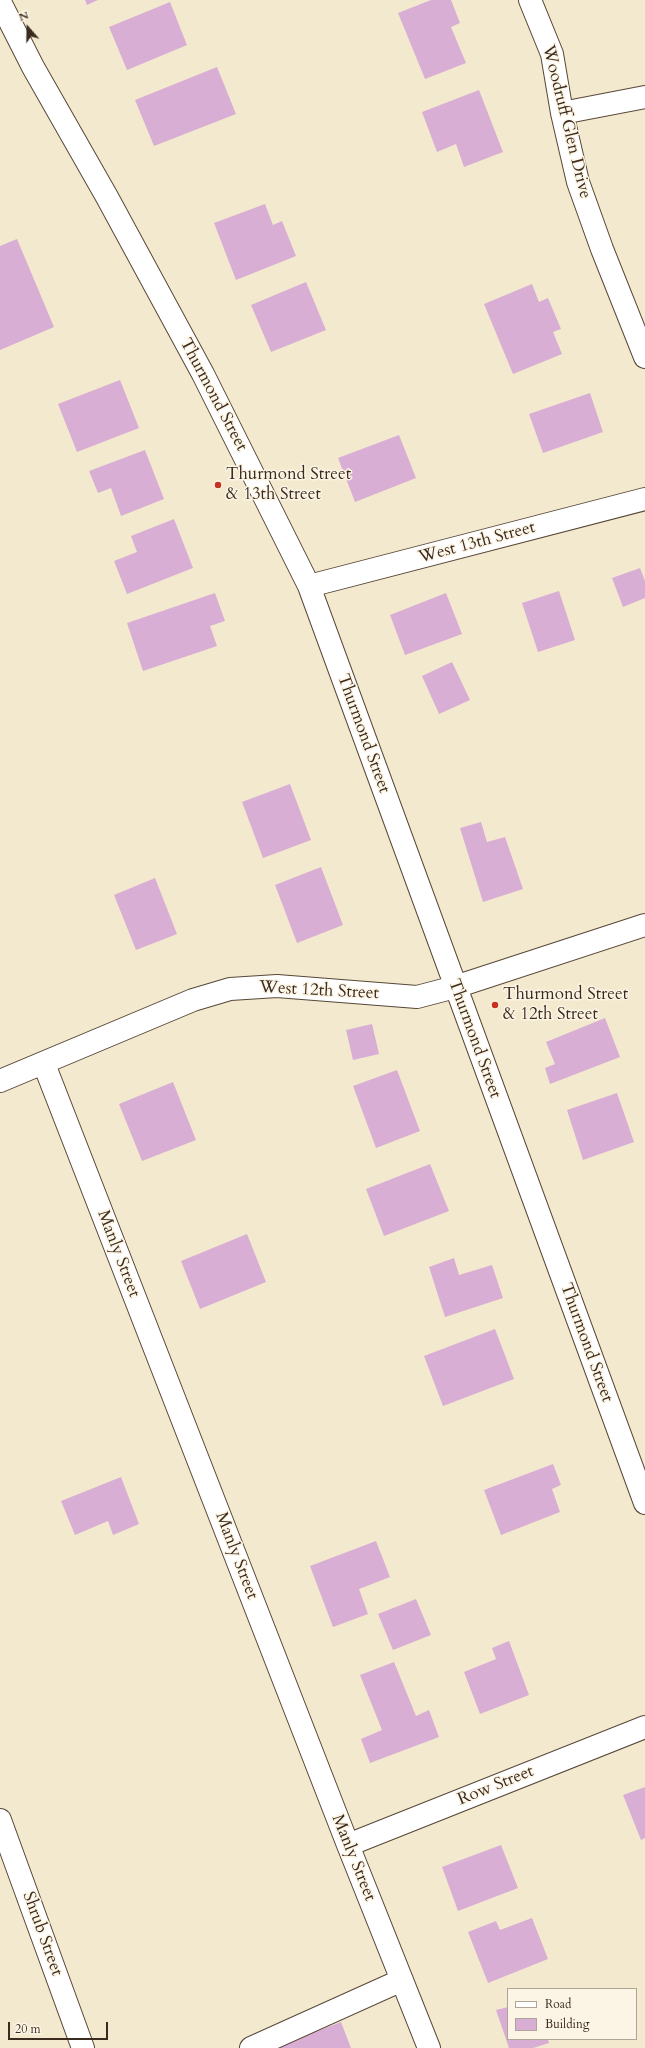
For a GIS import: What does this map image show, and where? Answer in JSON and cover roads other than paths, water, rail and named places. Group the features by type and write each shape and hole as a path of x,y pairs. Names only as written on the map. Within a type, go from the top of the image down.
{"street":[{"name":"Woodruff Glen Drive","path":"530,0 552,54 562,113 578,182 602,249 645,357"},
{"name":"Thurmond Street","path":"0,2 33,67 107,197 202,374 309,586 645,1503"},
{"path":"562,113 645,97"},
{"name":"West 13th Street","path":"309,586 645,499"},
{"name":"West 12th Street","path":"0,1081 44,1064 193,1000 230,989 277,986 417,997 455,987 645,925"},
{"name":"Manly Street","path":"44,1064 348,1845 429,2048"},
{"name":"Row Street","path":"348,1845 645,1727"},
{"name":"Shrub Street","path":"0,1820 83,2048"},
{"path":"251,2048 402,1980"}],"place":[{"name":"Thurmond Street & 13th Street","path":"218,485"},
{"name":"Thurmond Street & 12th Street","path":"495,1005"}]}
